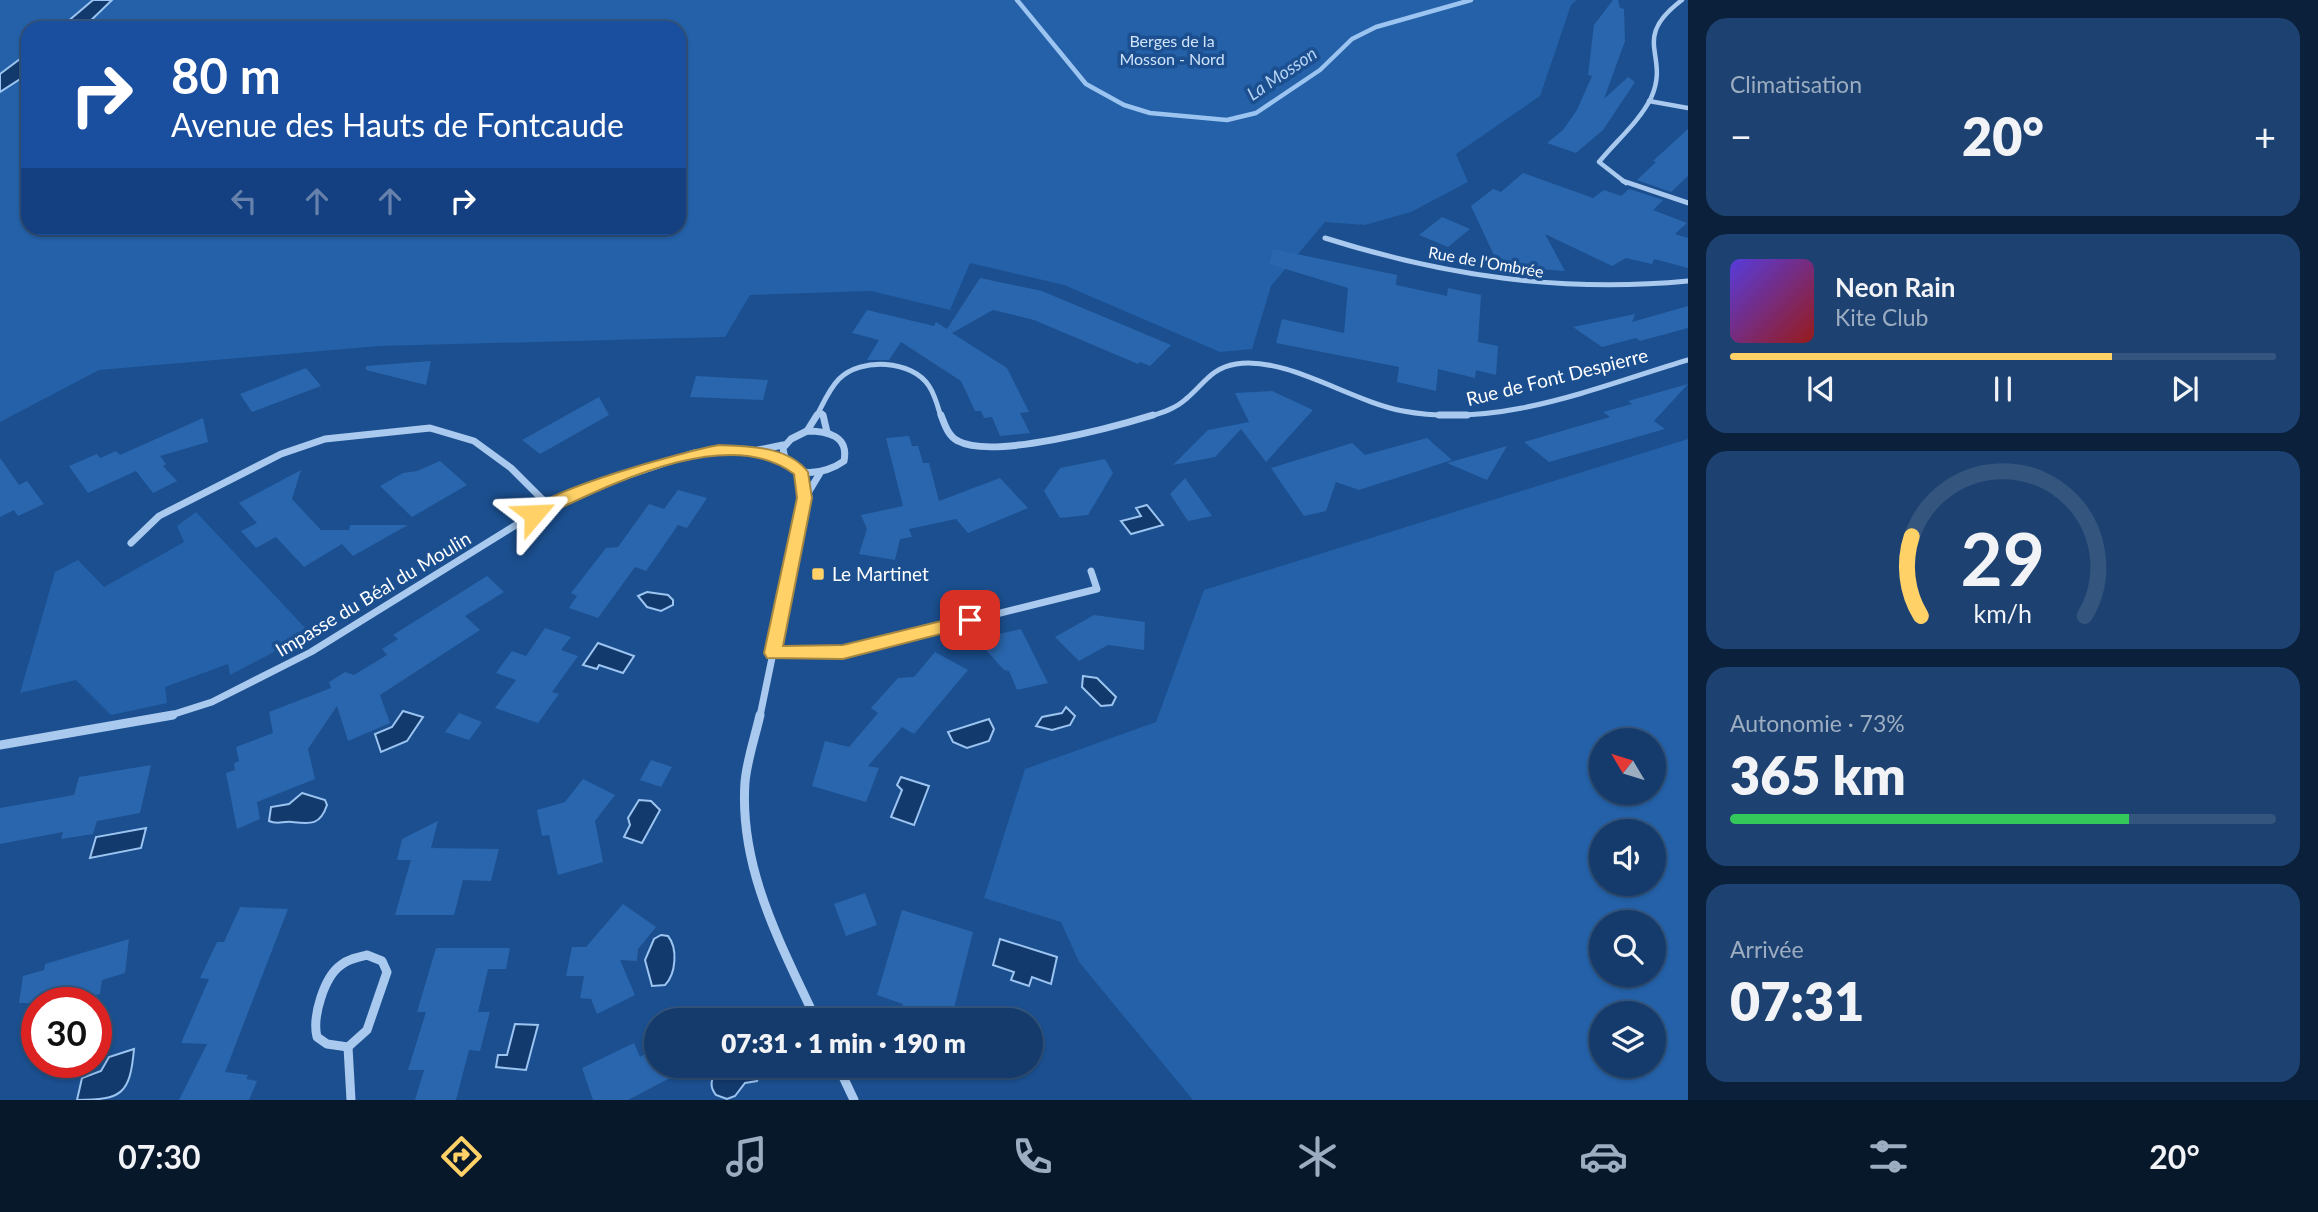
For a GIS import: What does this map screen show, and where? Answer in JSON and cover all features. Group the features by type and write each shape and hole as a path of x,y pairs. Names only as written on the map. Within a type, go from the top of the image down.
{"street":[{"path":"1682,0 1673,5 1653,29 1650,40 1655,73 1649,101 1634,125 1600,162 1611,174 1627,182 1688,204"},
{"path":"1649,101 1688,108"},
{"name":"Rue de l'Ombrée","path":"1325,238 1366,253 1507,282 1622,288 1688,281"},
{"name":"Rue de Font Despierre","path":"807,431 822,413 830,389 843,373 870,365 898,366 918,374 930,382 936,394 943,424 955,440 969,446 994,447 1090,430 1164,412 1181,404 1207,373 1255,362 1295,370 1385,408 1463,418 1561,397 1688,360"},
{"path":"822,413 827,432"},
{"path":"131,543 159,516 281,454 325,439 430,428 452,432 474,441 510,468 549,506"},
{"path":"807,431 827,432 842,441 846,454 838,466 820,474 801,472 783,459 783,445 789,439 807,431"},
{"name":"Impasse du Béal du Moulin","path":"0,745 71,736 163,718 212,702 269,676 335,638 549,506 588,489 694,453 754,451 783,445"},
{"name":"Impasse du Béal du Moulin","path":"754,451 783,459"},
{"path":"801,472 805,498"},
{"path":"810,1008 760,898 748,840 745,782 805,498 820,474"},
{"path":"773,653 843,652 1097,589 1091,571"},
{"path":"366,955 382,961 387,971 367,1030 348,1047 324,1044 317,1037 314,1023 333,971 349,959 366,955"},
{"path":"348,1047 351,1100"},
{"path":"844,1078 854,1100"}],"green space":[{"path":"0,0 95,0 74,21 21,21 21,59 0,73"},
{"name":"Berges de la Mosson - Nord","path":"112,0 1577,0 1571,5 1540,96 1456,154 1468,182 1411,212 1365,225 1325,222 1271,286 1252,349 1220,352 1064,285 970,263 950,310 871,291 750,295 725,337 379,346 99,370 0,422 0,92 21,78 21,235 686,235 686,21 90,21"},
{"path":"1688,439 1688,1100 1193,1100 1079,962 1061,922 984,898 1025,769 1156,722 1204,590"},
{"path":"196,512 310,633 230,675 228,664 165,687 167,703 111,715 76,680 20,693 55,572 78,560 104,587 184,542 177,526"}],"shaded area":[{"path":"93,0 112,0 90,21 68,21"},
{"path":"21,58 21,78 0,92 0,74"},
{"path":"1147,505 1163,525 1131,534 1121,521 1141,516 1136,508"},
{"path":"647,592 668,595 673,600 673,605 661,611 647,607 638,596"},
{"path":"598,643 634,656 623,673 599,665 597,669 583,665"},
{"path":"1083,676 1097,678 1116,697 1112,705 1101,706 1082,687"},
{"path":"1066,707 1075,716 1070,725 1052,730 1036,726 1042,717 1062,713"},
{"path":"403,711 423,717 407,741 381,752 375,734 392,727"},
{"path":"989,719 994,729 989,741 967,748 953,742 948,732"},
{"path":"901,777 929,786 914,825 891,817 902,790 897,785"},
{"path":"302,793 325,800 327,805 318,820 304,823 269,821 271,807 289,804"},
{"path":"639,800 651,801 660,810 642,843 624,837 630,825 628,818"},
{"path":"146,828 141,848 90,858 96,837"},
{"path":"661,935 668,936 673,947 672,974 665,985 652,986 645,960 654,939"},
{"path":"1000,939 1057,957 1051,984 1032,977 1029,986 1011,980 1014,972 993,965"},
{"path":"515,1024 538,1025 526,1070 496,1067 498,1055 507,1055"},
{"path":"134,1049 126,1085 114,1096 77,1100 82,1078 112,1078 112,1056"},
{"path":"713,1078 758,1078 757,1081 745,1083 735,1096 727,1099 716,1095 712,1083"}],"building":[{"path":"1613,0 1618,0 1620,8 1624,9 1625,41 1604,99 1628,77 1635,82 1603,130 1576,153 1547,143 1563,130 1577,110 1592,76 1588,75 1594,25"},
{"path":"1688,129 1688,176 1671,192 1637,180 1656,162 1653,161"},
{"path":"1523,173 1593,198 1604,190 1621,196 1629,189 1663,200 1653,210 1687,223 1675,234 1688,238 1688,268 1654,259 1652,264 1626,258 1612,266 1545,234 1565,271 1499,266 1471,206 1493,189 1501,192"},
{"path":"1442,217 1470,229 1448,247 1419,235"},
{"path":"1273,249 1397,275 1396,285 1447,296 1448,288 1481,295 1478,342 1498,346 1496,375 1476,370 1475,378 1438,369 1436,391 1397,382 1399,367 1276,343 1282,319 1344,333 1348,288 1269,264"},
{"path":"980,278 1042,291 1171,345 1150,366 1140,362 1138,364 1034,320 993,310 952,333 1007,368 1029,412 1020,413 1030,433 1000,436 992,417 984,418 981,411 975,411 961,381 901,342 889,360 867,360 879,340 852,333 867,310 934,326 936,322 947,329"},
{"path":"1688,306 1688,328 1640,341 1636,338 1602,347 1573,327 1635,314 1632,322"},
{"path":"431,361 426,385 366,370 366,366"},
{"path":"306,368 321,386 252,412 240,394"},
{"path":"696,376 768,380 763,400 690,397"},
{"path":"1688,384 1654,421 1665,429 1549,462 1524,442 1610,417 1603,412 1632,404 1628,401"},
{"path":"1272,391 1313,410 1266,462 1241,429 1215,457 1173,465 1208,430 1249,422 1235,393"},
{"path":"599,397 609,415 540,454 522,440"},
{"path":"203,418 208,442 160,456 166,464 163,466 177,481 153,493 136,471 88,493 69,466 97,454 100,458 116,451 120,455"},
{"path":"909,436 912,446 918,446 923,463 929,463 939,501 1000,478 1028,508 968,533 956,519 909,529 912,537 900,539 895,560 859,554 867,529 861,515 903,506 886,438"},
{"path":"1427,438 1452,460 1359,490 1336,482 1326,511 1304,516 1271,468 1352,443 1365,455"},
{"path":"1507,446 1487,480 1447,463"},
{"path":"0,458 19,485 27,481 44,504 18,516 14,510 0,517"},
{"path":"1105,459 1113,473 1088,515 1060,518 1044,491 1060,468"},
{"path":"440,461 467,485 412,517 380,486 403,473 417,471"},
{"path":"301,470 292,499 321,530 349,530 350,525 408,525 353,556 342,544 304,567 276,537 256,548 241,531 257,523 239,503"},
{"path":"1185,478 1212,516 1188,521 1170,494"},
{"path":"678,490 707,498 687,528 678,525 646,571 635,567 598,618 569,608 577,596 571,593 606,548 618,547 649,504 664,509"},
{"path":"487,576 504,592 465,616 480,630 380,695 390,723 348,741 337,706 308,749 315,779 257,802 260,819 237,829 226,773 235,770 234,763 239,761 236,747 273,733 269,712 331,688 329,682 345,672 354,675 387,655 382,649 398,639 393,635"},
{"path":"1094,615 1145,622 1144,650 1108,645 1079,661 1055,637"},
{"path":"545,628 571,637 561,650 578,656 552,692 559,694 538,723 495,708 516,680 496,673 512,651 526,656"},
{"path":"1021,629 1048,683 1017,690 1009,671 1004,670 976,639"},
{"path":"935,652 968,670 914,734 902,727 868,766 879,768 866,802 812,786 825,741 849,747 878,713 871,708 898,678 914,677"},
{"path":"459,713 482,722 469,740 445,732"},
{"path":"651,760 672,767 661,787 640,780"},
{"path":"151,765 140,813 97,821 93,834 61,839 63,832 0,844 0,808 74,795 79,777"},
{"path":"583,779 615,795 595,821 603,862 558,875 549,835 542,836 537,810 565,802"},
{"path":"438,821 431,848 499,849 491,881 463,880 454,915 395,915 411,860 397,860 402,839"},
{"path":"865,893 877,925 846,936 834,904"},
{"path":"623,904 656,927 638,949 637,961 620,960 635,995 597,1014 591,999 580,998 584,976 566,976 572,947 586,947"},
{"path":"240,907 288,909 225,1072 248,1075 246,1079 257,1081 249,1100 179,1100 207,1044 181,1043 209,979 200,978 217,942 224,942"},
{"path":"902,910 973,932 954,1008 902,1008 903,1004 877,995"},
{"path":"129,939 125,973 102,980 101,987 21,987 23,976 44,970 45,964"},
{"path":"436,948 510,948 506,969 488,969 478,1012 490,1012 480,1051 469,1050 456,1100 415,1100 424,1070 408,1070 426,1012 417,1012"},
{"path":"634,1043 640,1057 644,1054 644,1078 670,1078 628,1100 593,1100 582,1068"}],"waterway":[{"name":"La Mosson","path":"1017,0 1086,84 1124,105 1150,113 1227,120 1256,113 1320,70 1352,39 1376,27 1471,0"}],"place":[{"name":"Le Martinet","path":"818,574"}],"route":[{"path":"534,514 588,489 665,461 719,450 754,451 783,459 786,464 801,472 805,498 793,567 773,653 843,652 970,620"}]}
